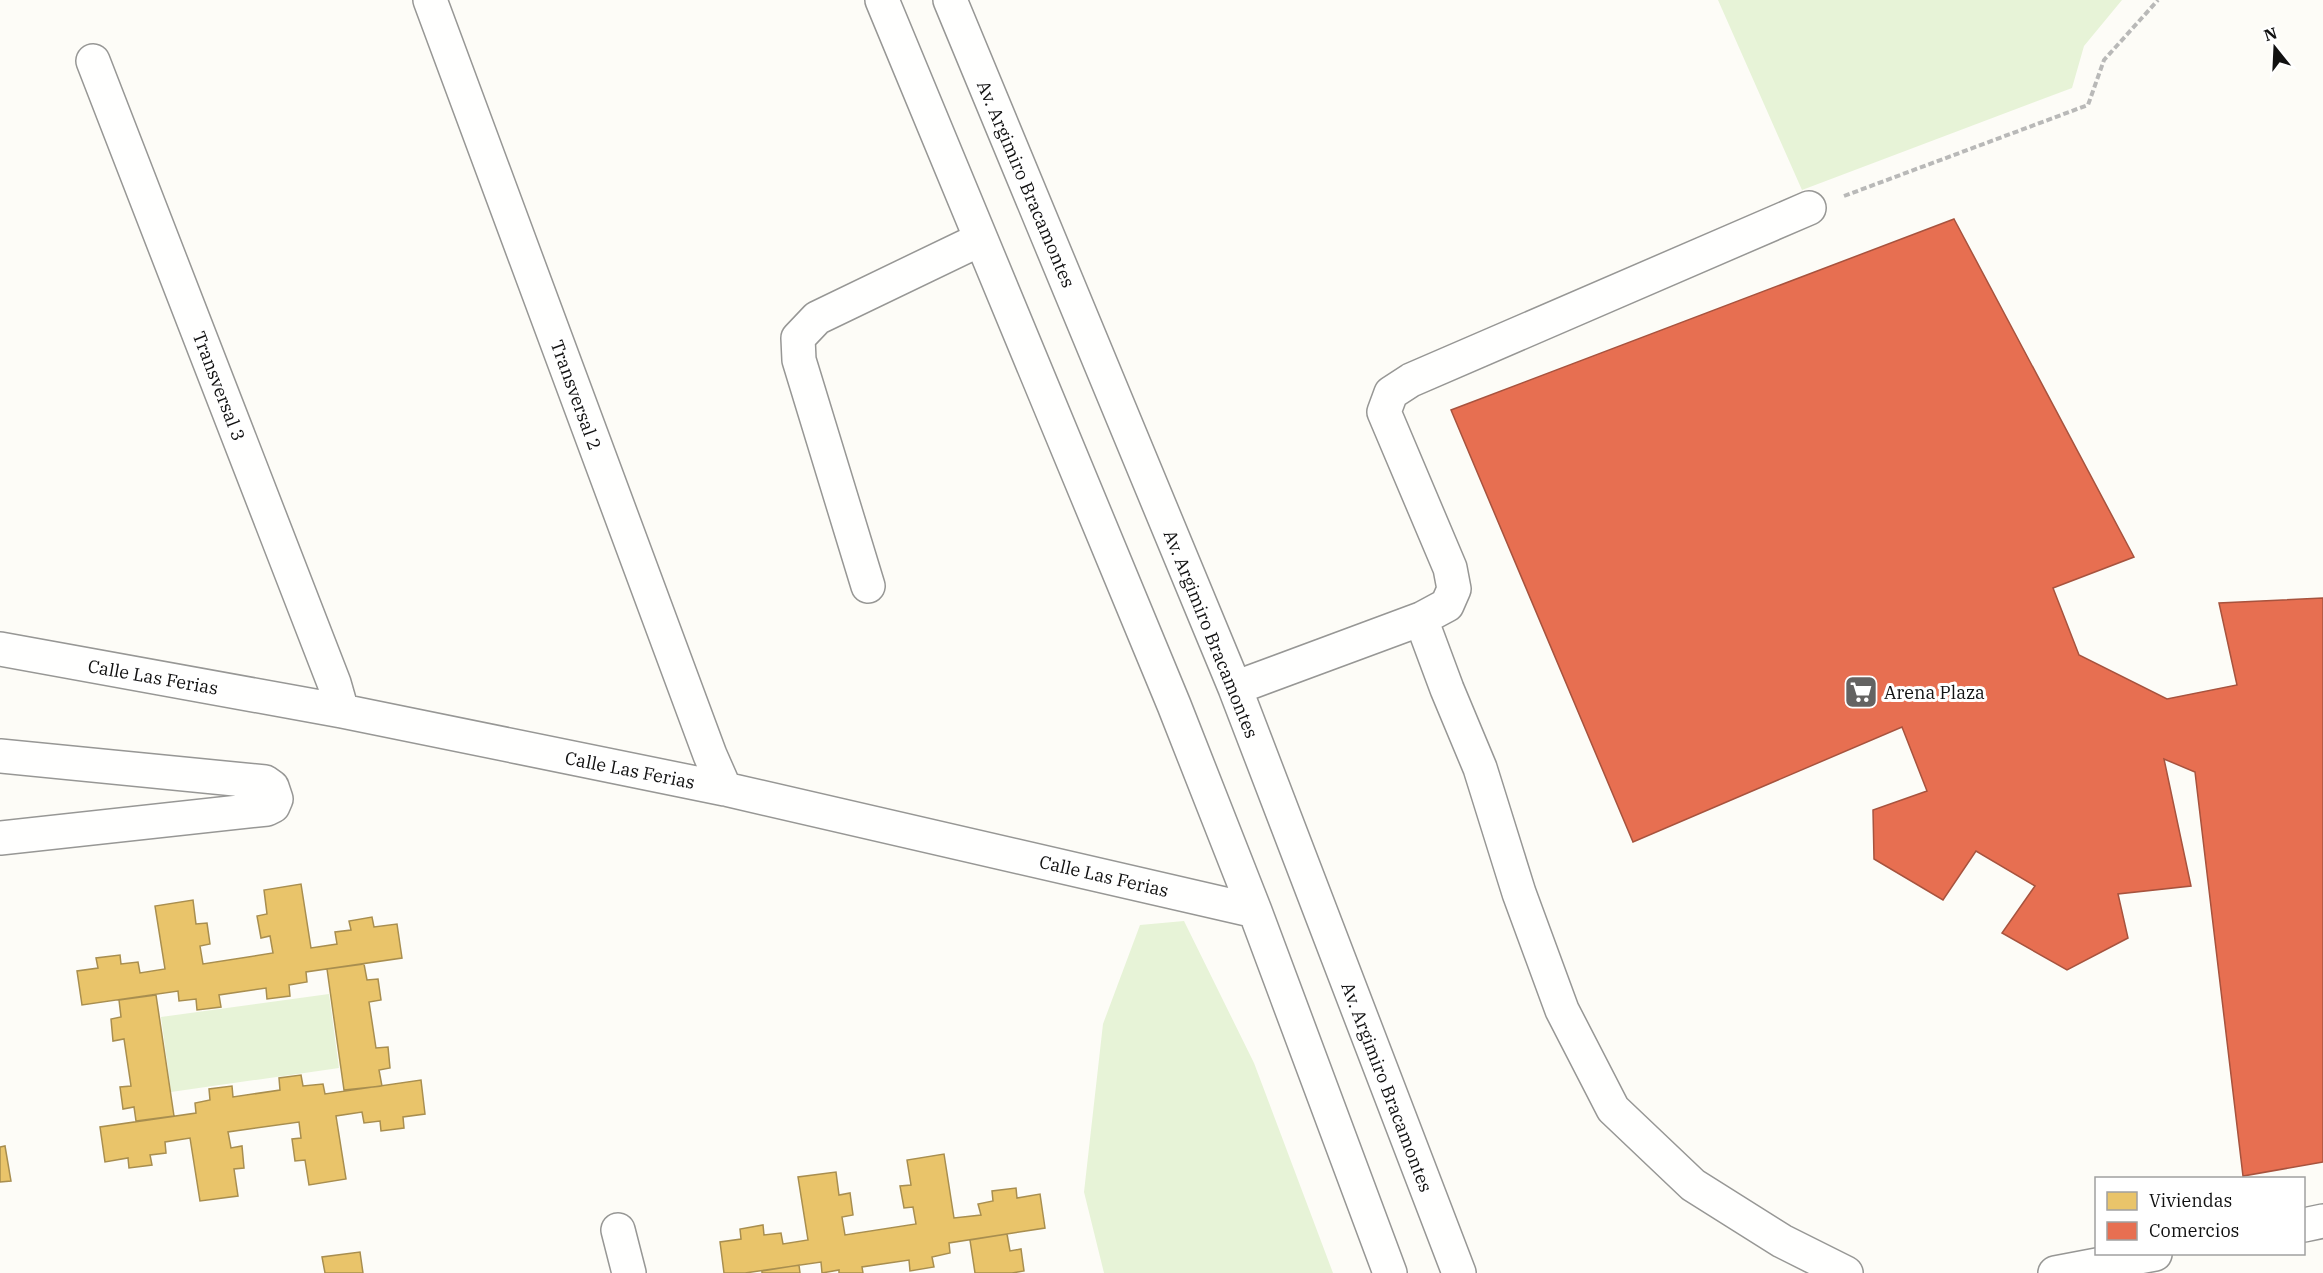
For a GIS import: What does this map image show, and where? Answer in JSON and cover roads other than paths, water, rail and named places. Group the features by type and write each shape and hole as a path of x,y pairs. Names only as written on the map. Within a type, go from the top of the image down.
{"street":[{"name":"Transversal 2","path":"430,0 725,789"},
{"path":"882,0 1174,705 1255,911 1390,1273"},
{"name":"Av. Argimiro Bracamontes","path":"950,0 1235,688 1459,1273"},
{"name":"Transversal 3","path":"93,61 330,672 342,711"},
{"path":"1235,688 1421,619 1447,605 1454,589 1450,568 1384,412 1391,393 1412,380 1809,208"},
{"path":"868,586 799,360 798,338 817,318 981,239"},
{"path":"1421,619 1480,768 1519,893 1562,1010 1613,1109 1693,1185 1782,1241 1846,1273"},
{"name":"Calle Las Ferias","path":"0,649 342,711 725,789 1255,911"},
{"path":"0,756 265,782 272,788 276,799 273,806 267,809 0,838"},
{"path":"2305,1225 2323,1221"},
{"path":"618,1230 629,1273"},
{"path":"2055,1273 2150,1255"}],"place":[{"name":"Arena Plaza","path":"1861,692"}]}
